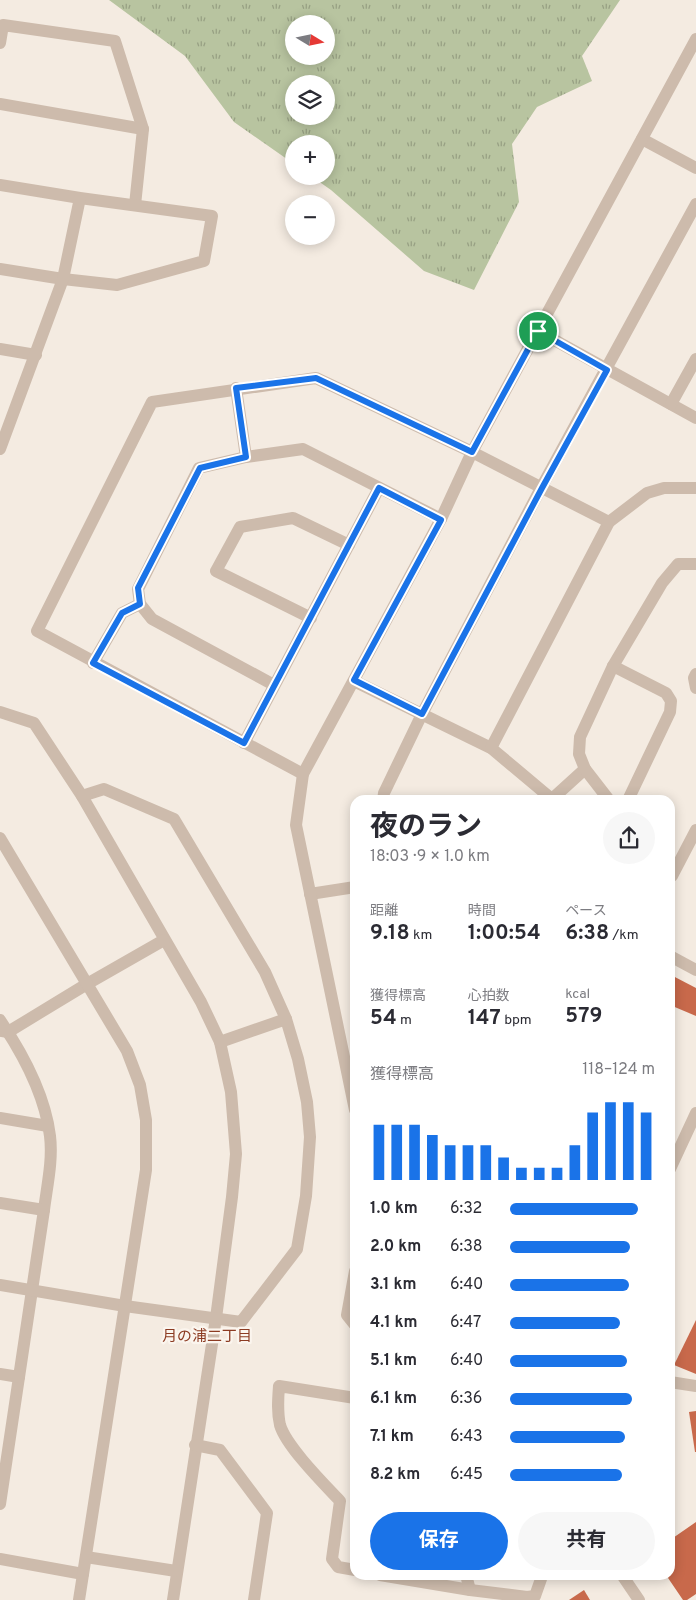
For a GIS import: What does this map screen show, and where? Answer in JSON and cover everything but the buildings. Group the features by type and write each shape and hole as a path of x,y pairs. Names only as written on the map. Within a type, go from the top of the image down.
{"street":[{"path":"0,43 3,25 115,41 144,129 135,205"},
{"path":"350,1078 296,825 303,774 441,520 472,452 696,39"},
{"path":"0,104 144,129"},
{"path":"642,139 696,168"},
{"path":"0,185 212,216 204,261 117,285 62,279 0,269"},
{"path":"0,449 3,433 36,355 62,279 80,198"},
{"path":"384,795 422,714 696,204"},
{"path":"538,331 696,418"},
{"path":"0,349 36,355"},
{"path":"671,404 696,359"},
{"path":"303,774 36,631 152,402 236,388 316,378 472,452 609,522"},
{"path":"236,388 246,457"},
{"path":"274,685 152,619 140,604 138,588 200,468 246,457 303,449 441,520"},
{"path":"244,743 379,488"},
{"path":"491,748 609,522 646,493 664,488 696,488"},
{"path":"311,618 216,571 240,528 293,518 349,546"},
{"path":"605,795 584,769 579,754 580,737 613,666 662,583 678,564 696,564"},
{"path":"93,663 122,613 140,604"},
{"path":"613,666 666,693 670,700 670,712 630,795"},
{"path":"696,674 694,678 696,688"},
{"path":"354,680 491,748 547,795"},
{"path":"0,712 34,723 82,796 201,1002 220,1042 231,1092 236,1154 232,1197 216,1318 195,1445 173,1600"},
{"path":"558,795 584,769"},
{"path":"0,1285 125,1306 241,1322 297,1249 306,1196 310,1137 307,1102 298,1059 286,1018 265,972 174,819 104,789 82,796"},
{"path":"675,870 696,830"},
{"path":"0,838 127,1051 140,1085 146,1120 146,1170 79,1600"},
{"path":"310,894 350,888"},
{"path":"4,1031 164,940"},
{"path":"675,959 696,970"},
{"path":"220,1042 286,1018"},
{"path":"0,1020 4,1031 37,1086 50,1138 50,1170 0,1504"},
{"path":"675,1160 693,1129 696,1113"},
{"path":"0,1118 48,1126"},
{"path":"0,1202 44,1210"},
{"path":"350,1298 347,1315 350,1319"},
{"path":"0,1374 19,1376"},
{"path":"675,1383 696,1386"},
{"path":"350,1397 279,1386 277,1409 281,1427 296,1452 340,1501 332,1560 338,1567 350,1569"},
{"path":"195,1445 220,1450 267,1513 254,1600"},
{"path":"86,1557 176,1571"},
{"path":"0,1560 83,1574"},
{"path":"411,1580 527,1597 535,1596 541,1580"},
{"path":"467,1580 470,1590"},
{"path":"625,1580 639,1600"}],"green space":[{"path":"109,0 620,0 582,56 592,81 537,107 512,144 519,202 474,290 424,271 324,185 335,185 335,135 285,135 285,158 234,122 185,56"}],"district":[{"name":"月の浦二丁目","path":"207,1336"}],"route":[{"path":"538,331 607,370 422,714 354,680 441,520 379,488 244,743 93,663 122,613 140,604 138,588 200,468 246,457 236,388 316,378 472,452 538,331"}]}
